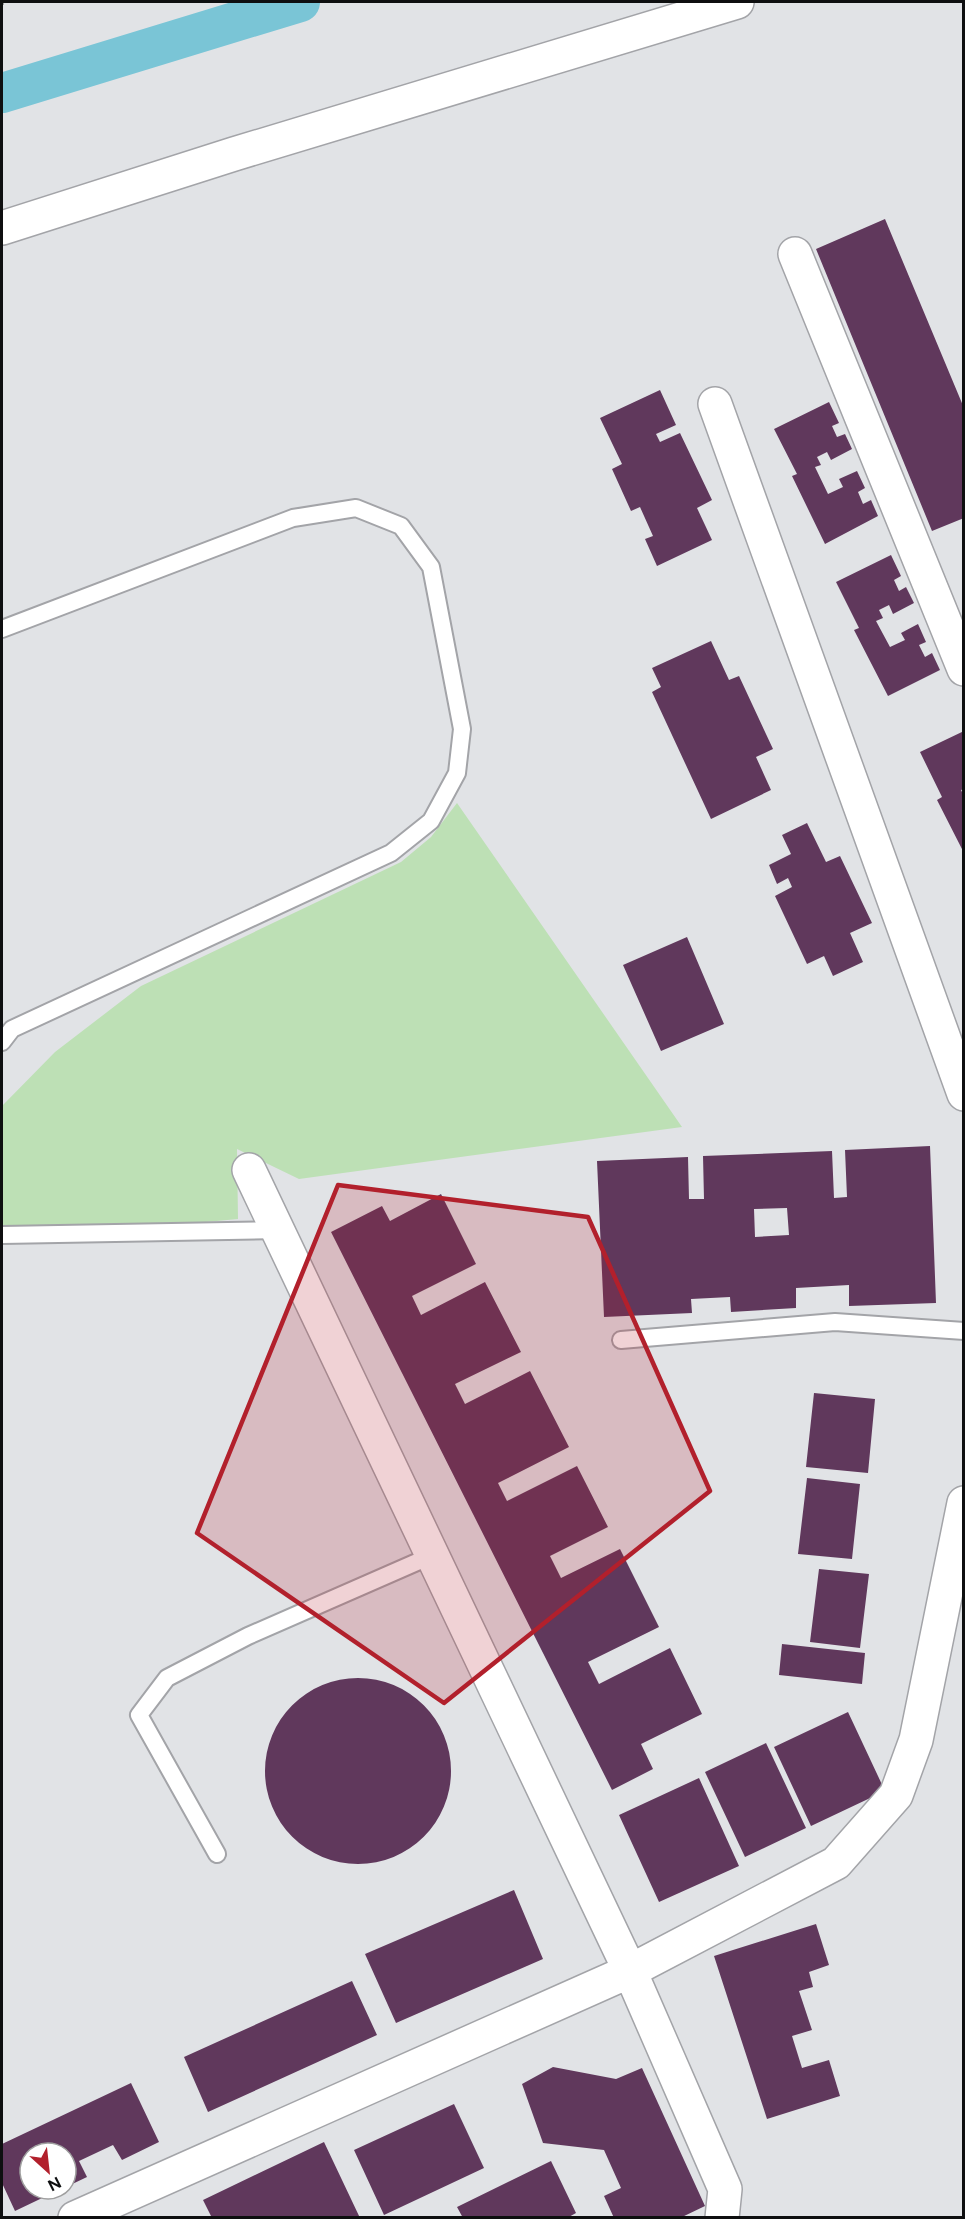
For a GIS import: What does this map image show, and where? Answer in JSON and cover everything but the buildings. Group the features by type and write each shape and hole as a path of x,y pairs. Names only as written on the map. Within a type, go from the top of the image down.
{"street":[{"path":"2,228 234,154 737,2"},
{"path":"795,254 963,669"},
{"path":"715,404 963,1094"},
{"path":"249,1170 630,1971 725,2189 722,2217"},
{"path":"75,2217 630,1971 836,1863 896,1795 916,1740 963,1503"}],"lane":[{"path":"2,629 293,519 356,508 401,526 431,567 462,729 458,773 431,821 391,853 12,1029 2,1042"},
{"path":"2,1235 278,1230"},
{"path":"621,1340 835,1322 963,1331"},
{"path":"217,1854 139,1715 167,1678 249,1636 433,1555"}],"highlighted area":[{"path":"338,1185 588,1217 710,1491 444,1703 197,1533"}],"green space":[{"path":"457,803 682,1127 299,1179 237,1149 238,1219 2,1241 2,1106 55,1052 141,986 401,862 431,837"}],"waterway":[{"path":"2,93 300,2"}]}
